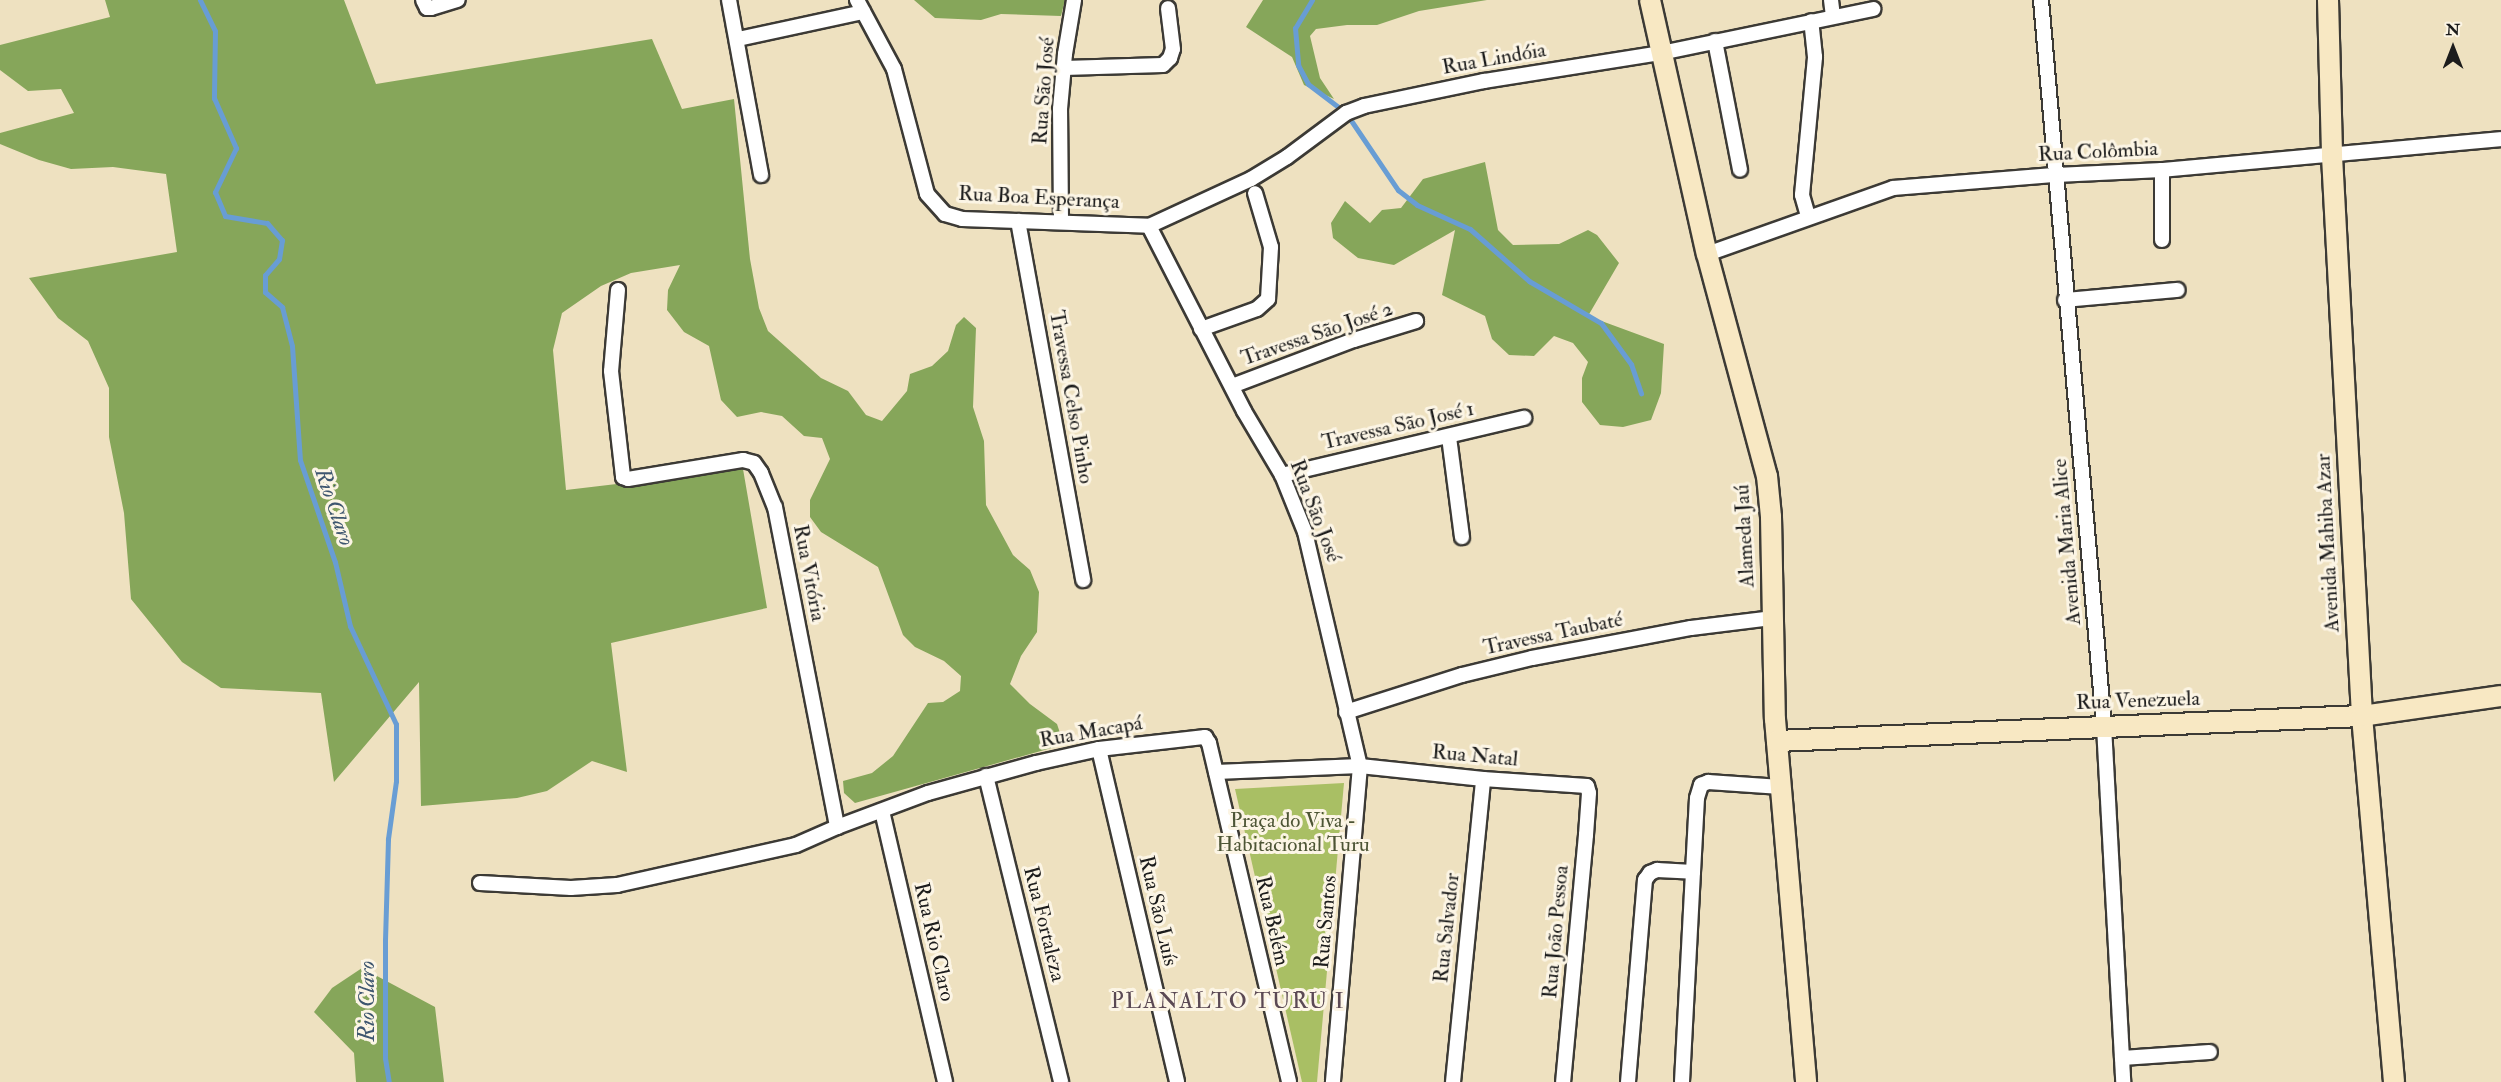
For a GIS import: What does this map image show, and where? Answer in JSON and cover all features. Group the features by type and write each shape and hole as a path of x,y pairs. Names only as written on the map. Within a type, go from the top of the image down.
{"street":[{"path":"423,0 427,8 431,9 458,0"},
{"path":"729,0 738,39 761,175"},
{"name":"Rua São José","path":"1061,220 1060,109 1074,0"},
{"name":"Alameda Jaú","path":"1650,0 1707,254 1767,476 1771,517 1777,741 1806,1082"},
{"path":"1831,0 1833,16"},
{"name":"Avenida Maria Alice","path":"2041,0 2065,300 2104,726 2123,1082"},
{"name":"Avenida Mahiba Azar","path":"2328,0 2332,156 2362,716 2394,1082"},
{"path":"738,39 860,6"},
{"name":"Rua Boa Esperança","path":"860,6 894,69 927,194 945,214 962,219 1061,220 1149,226"},
{"path":"1064,68 1163,65 1170,58 1173,49 1168,8"},
{"name":"Rua Lindóia","path":"1149,226 1251,179 1287,158 1346,113 1364,106 1484,81 1661,53 1875,9"},
{"path":"1808,216 1802,195 1815,57 1811,21"},
{"path":"1715,41 1740,170"},
{"name":"Rua Colômbia","path":"1707,254 1808,216 1893,188 2056,175 2162,170 2501,139"},
{"path":"2162,170 2162,240"},
{"name":"Travessa São José 2","path":"1201,329 1264,306 1268,299 1271,247 1256,193"},
{"name":"Travessa Celso Pinho","path":"1018,221 1083,580"},
{"name":"Rua São José","path":"1149,226 1201,329 1282,475 1305,532 1318,578 1346,712 1360,766"},
{"name":"Rua Vitória","path":"618,291 611,371 623,477 628,479 743,460 754,464 761,473 776,507 837,827"},
{"path":"2065,300 2178,291"},
{"name":"Travessa São José 2","path":"1232,386 1354,340 1416,321"},
{"name":"Travessa São José 1","path":"1282,475 1524,418"},
{"path":"1449,437 1462,537"},
{"name":"Travessa Taubaté","path":"1346,712 1462,675 1532,657 1691,628 1773,618"},
{"name":"Rua Venezuela","path":"1777,741 2362,716 2501,696"},
{"name":"Rua Macapá","path":"986,776 1099,749 1205,737"},
{"name":"Rua Belém","path":"1205,737 1208,739 1289,1082"},
{"name":"Rua São Luís","path":"1099,749 1177,1082"},
{"path":"1216,772 1360,766"},
{"name":"Rua Natal","path":"1360,766 1483,779 1587,786"},
{"name":"Rua Santos","path":"1333,1082 1360,766"},
{"path":"480,883 571,888 617,885 796,845 928,793 986,776"},
{"name":"Rua Fortaleza","path":"986,776 1061,1082"},
{"name":"Rua Salvador","path":"1453,1082 1483,779"},
{"path":"1682,1082 1697,798 1701,785 1708,782 1780,787"},
{"name":"Rua João Pessoa","path":"1563,1082 1586,835 1589,793 1587,786"},
{"name":"Rua Rio Claro","path":"882,811 945,1082"},
{"path":"1628,1082 1645,880 1650,873 1657,870 1693,872"},
{"path":"2122,1058 2210,1052"}],"green space":[{"path":"105,0 344,0 376,84 652,39 682,109 734,99 750,259 759,308 768,331 821,378 848,391 866,415 882,421 907,391 910,374 932,366 948,351 956,325 964,317 976,328 973,407 984,441 986,505 1013,555 1030,570 1039,592 1037,632 1021,656 1010,684 1030,704 1057,724 1061,736 1055,747 855,803 844,793 843,781 872,773 893,756 928,703 943,702 960,691 961,676 944,661 915,647 903,635 878,567 821,532 810,517 810,500 830,459 822,438 804,436 782,416 761,412 737,417 721,400 709,346 684,332 667,310 668,290 680,265 631,273 601,286 562,313 553,350 566,490 743,469 767,608 611,643 627,772 592,761 547,791 517,798 421,806 419,682 334,782 321,693 221,688 182,662 131,599 124,513 109,437 109,388 88,341 58,318 29,278 177,252 166,174 113,167 71,169 39,160 0,144 0,133 74,113 61,89 28,91 0,70 0,45 110,17"},
{"path":"914,0 1065,0 1061,16 1001,14 981,20 935,18"},
{"path":"1263,0 1487,0 1419,11 1377,25 1347,25 1316,29 1310,36 1320,78 1334,99 1304,85 1292,57 1246,27"},
{"path":"1485,162 1498,230 1513,245 1559,244 1588,230 1597,235 1619,263 1588,316 1664,344 1661,393 1651,420 1623,427 1600,425 1582,402 1582,378 1588,362 1573,343 1554,336 1534,356 1509,355 1492,339 1485,316 1442,295 1455,230 1394,265 1358,258 1333,238 1331,223 1345,201 1370,223 1382,210 1401,208 1423,179"},
{"name":"Praça do Viva - Habitacional Turu","path":"1344,783 1317,1082 1302,1082 1235,789"},
{"path":"362,968 435,1007 444,1082 356,1082 354,1053 314,1012 332,988"}],"waterway":[{"name":"Rio Claro","path":"200,0 215,31 214,98 236,148 215,192 225,216 267,223 282,240 279,259 265,275 265,292 282,307 292,346 300,460 335,562 350,626 396,724 396,781 388,839 385,940 385,1058 389,1082"},
{"path":"1312,0 1295,28 1298,65 1308,84 1346,113 1398,190 1417,205 1470,229 1529,281 1601,323 1631,364 1641,393"}],"district":[{"name":"PLANALTO TURU I","path":"1228,1002"}]}
